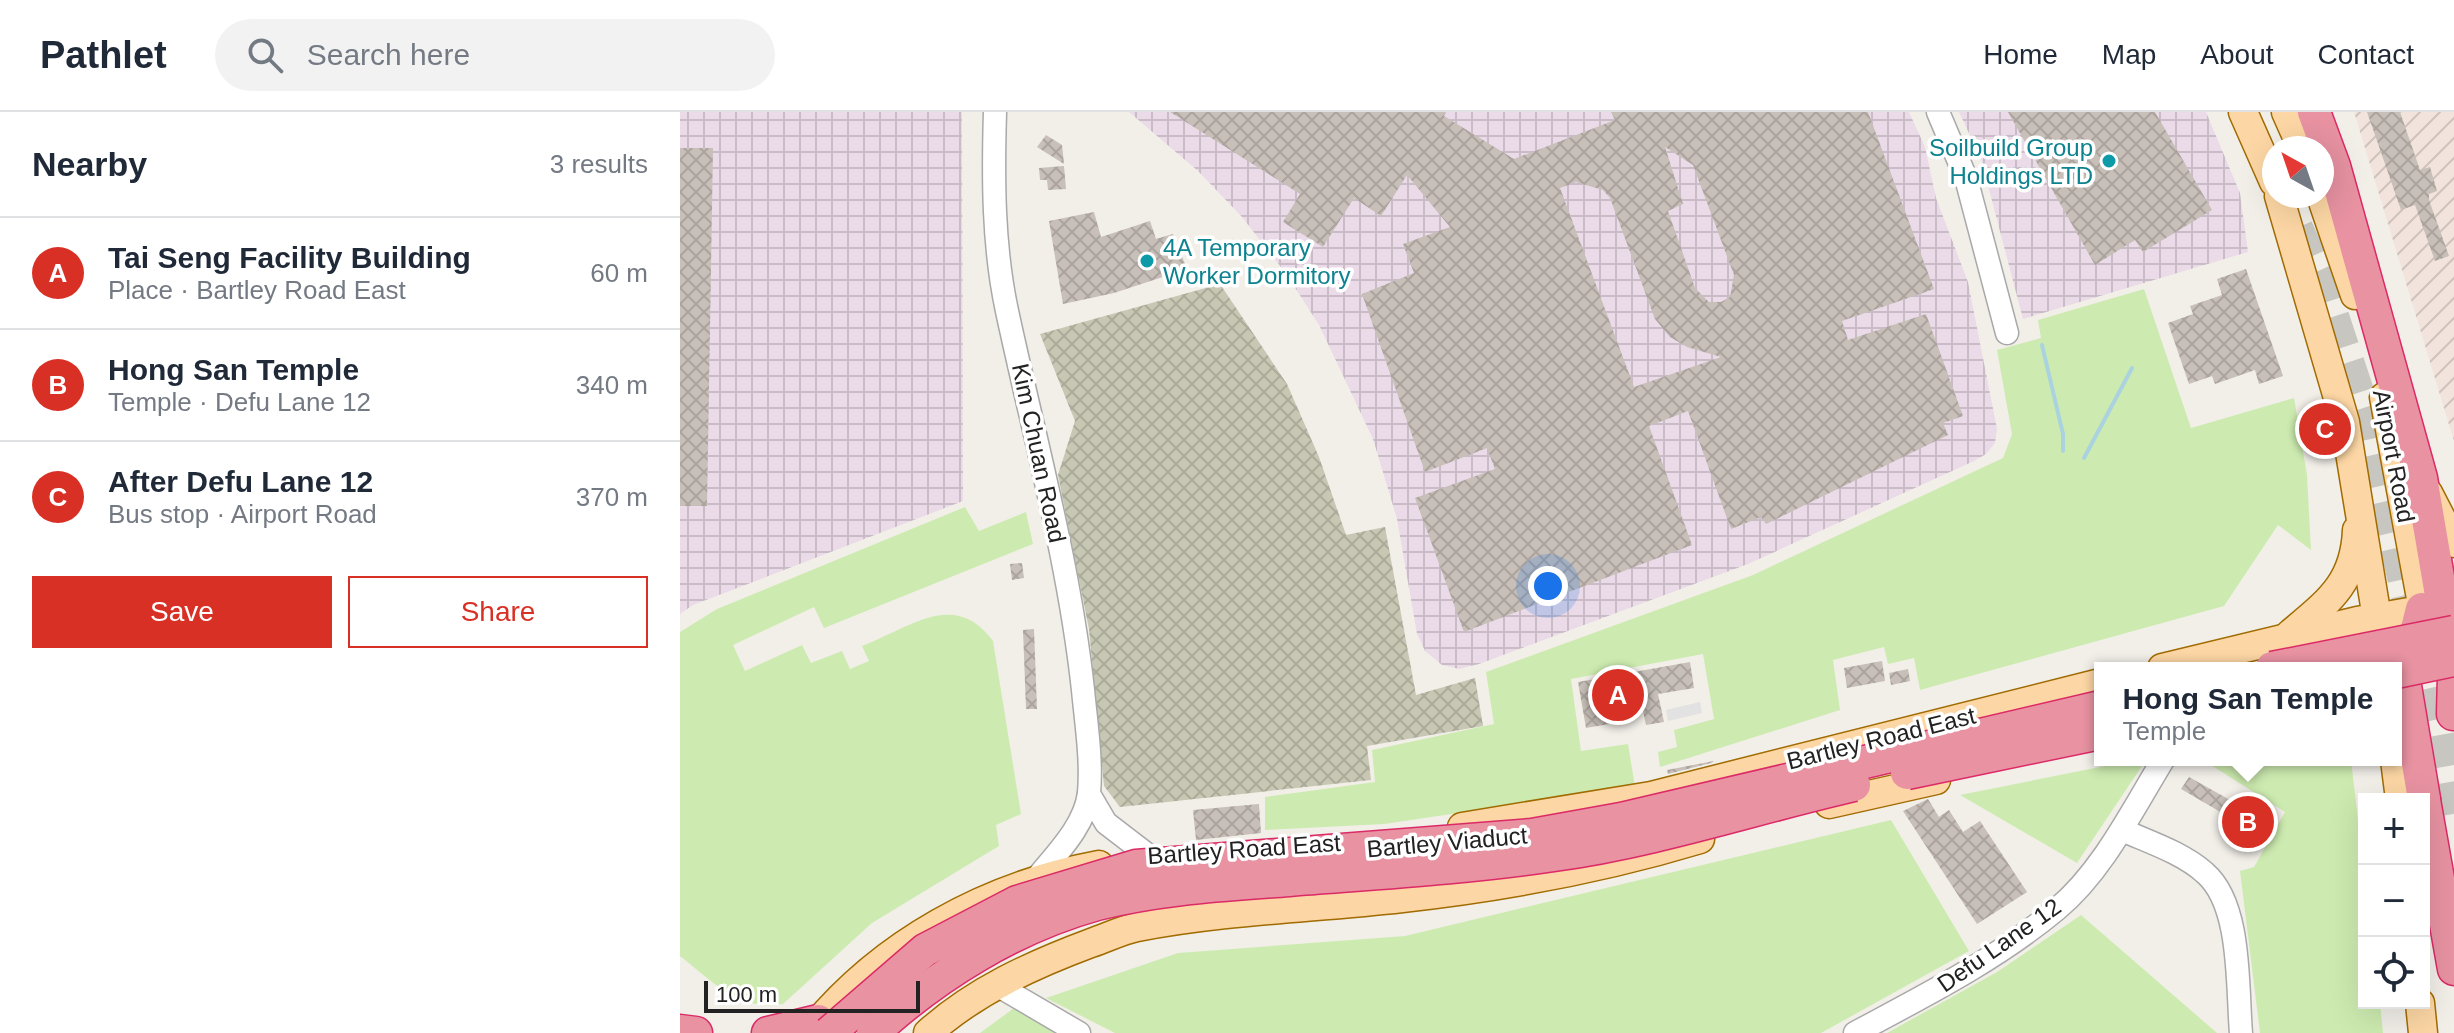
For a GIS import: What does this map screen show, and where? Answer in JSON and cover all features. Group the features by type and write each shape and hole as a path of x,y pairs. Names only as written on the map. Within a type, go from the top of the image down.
{"highway":[{"path":"2314,112 2334,166 2421,478 2451,670 2453,717"},
{"path":"2291,662 2443,613"},
{"path":"2402,666 2443,613"},
{"path":"2402,674 2451,670"},
{"path":"2402,705 2423,793"},
{"name":"Bartley Viaduct","path":"819,1029 925,950 1017,902 1136,866 1532,835 1621,819 2094,708"},
{"name":"Bartley Viaduct","path":"873,1033 928,987 981,953 1056,918 1106,902 1200,886 1482,864 1571,853 1680,830 1898,775 2094,734"},
{"path":"2430,833 2454,969"},
{"path":"768,1033 819,1029"},
{"path":"680,1031 696,1033"}],"main road":[{"path":"2243,112 2262,155"},
{"path":"2286,112 2297,136"},
{"name":"Airport Road","path":"2283,208 2345,422 2378,617 2391,662"},
{"name":"Airport Road","path":"2325,208 2348,272 2443,613"},
{"path":"2421,478 2454,543"},
{"path":"2286,637 2338,593 2356,556 2358,492"},
{"path":"2186,662 2378,617 2443,613"},
{"name":"Bartley Road East","path":"819,1029 860,979 908,941 1008,888 1036,879 1149,856 1388,837 1651,796 2094,685"},
{"path":"1926,727 1913,745 1912,756 1916,768 1931,781"},
{"path":"928,1033 966,1001 997,985 1050,958 1134,927 1260,910 1404,898 1630,860 1776,816 2094,746"},
{"path":"2394,766 2399,793"},
{"path":"1486,823 1503,831 1513,850 1508,864 1489,884"},
{"path":"1108,863 1123,912 1120,933"},
{"path":"2421,1009 2423,1033"}],"street":[{"name":"Kim Chuan Road","path":"995,112 993,176 1006,308 1039,444 1077,638 1089,794"},
{"path":"1938,112 1966,178 2007,333"},
{"name":"Defu Lane 12","path":"1855,1033 1962,976 2059,908 2122,830 2159,766"},
{"path":"1089,794 1106,823 1149,856"},
{"path":"1036,879 1080,822 1089,794"},
{"path":"2122,830 2184,859 2205,872 2221,891 2230,911 2241,1033"},
{"path":"997,985 1079,1033"}],"shaded area":[{"path":"680,112 962,112 963,501 693,605 680,614"},
{"path":"1129,112 1909,112 1925,147 1936,198 1968,282 1997,429 1995,443 1986,454 1974,461 1748,564 1479,664 1459,669 1442,665 1425,651 1417,634 1397,519 1373,439 1319,325 1287,275 1242,217 1198,171"},
{"path":"1959,112 2206,112 2240,193 2248,252 2023,319 1981,159"},
{"path":"2354,112 2454,112 2454,441"},
{"path":"1220,284 1287,384 1319,457 1346,535 1385,527 1416,695 1475,678 1483,726 1367,746 1371,780 1120,807 1104,786 1089,629 1058,475 1075,421 1040,334"},
{"path":"1700,702 1702,713 1668,721 1666,710"}],"green space":[{"path":"2144,289 2191,428 2294,398 2307,475 2311,550 2278,525 2224,606 1920,690 1914,658 1888,664 1884,647 1833,660 1840,710 1660,767 1658,752 1677,747 1674,730 1714,719 1703,654 1571,679 1581,751 1628,744 1635,787 1384,824 1265,830 1265,797 1375,782 1372,750 1494,724 1486,672 1753,575 2003,458 2012,434 1997,350 2041,338 2038,320"},
{"path":"965,507 979,531 1026,512 1033,544 824,628 814,607 733,645 745,671 802,645 811,663 842,651 850,669 869,661 862,646 932,617 963,617 993,641 1021,814 996,825 999,846 872,923 783,1004 768,1005 740,999 680,956 680,632 717,609"},
{"path":"2105,766 2142,766 2077,863 1960,795"},
{"path":"2212,766 2352,766 2358,819 2358,1009 2381,1009 2383,1033 2260,1033 2240,871 2254,867 2285,812"},
{"path":"1891,820 1969,951 1821,1033 1115,1033 1046,998 1178,953 1405,936"},
{"path":"2081,915 2217,1033 1887,1033 1997,972"},
{"path":"1014,1008 1056,1033 980,1033"}],"building":[{"path":"1170,112 1446,112 1444,116 1514,159 1615,120 1611,112 1868,112 1934,289 1842,321 1848,340 1926,314 1963,416 1943,423 1948,435 1766,524 1761,517 1731,529 1688,411 1649,426 1692,545 1464,632 1415,498 1495,469 1487,448 1425,472 1362,294 1414,273 1403,244 1450,227 1407,175 1381,216 1354,198 1323,247 1283,222 1300,194","holes":["1665,147 1693,165 1734,275 1730,297 1721,302 1709,302 1695,288 1668,211 1683,204","1576,182 1603,190 1610,198 1655,319 1670,337 1687,347 1721,357 1634,387 1560,188"]},
{"name":"Soilbuild Group Holdings LTD","path":"2008,112 2155,112 2212,210 2143,252 2135,240 2095,265"},
{"path":"2367,112 2400,112 2420,170 2430,167 2437,191 2429,194 2429,200 2449,256 2435,261 2415,205 2401,210"},
{"path":"1046,135 1062,145 1064,164 1037,147"},
{"path":"680,148 713,148 707,506 680,506"},
{"path":"1064,166 1066,189 1048,190 1047,180 1040,180 1039,168"},
{"path":"1094,212 1101,237 1150,221 1156,239 1173,234 1187,269 1114,293 1063,304 1049,221"},
{"path":"2246,269 2283,376 2259,384 2255,370 2215,384 2212,376 2189,384 2168,323 2193,314 2190,306 2222,295 2217,279"},
{"path":"1022,563 1024,578 1012,580 1010,564"},
{"path":"1034,629 1037,709 1026,709 1023,630"},
{"path":"1882,661 1885,681 1847,688 1844,668"},
{"path":"1690,662 1694,688 1658,694 1664,722 1646,725 1640,697 1617,702 1620,722 1586,728 1578,682"},
{"path":"1908,669 1910,681 1891,685 1889,673"},
{"path":"1714,761 1668,774 1667,770"},
{"path":"2189,777 2271,823 2263,837 2256,833 2249,845 2222,828 2229,817 2181,789"},
{"path":"1928,799 1939,817 1949,810 1963,832 1980,821 2027,892 1977,924 1903,811"},
{"path":"1259,804 1261,833 1196,840 1193,810"}],"waterway":[{"path":"2042,345 2063,434 2063,451"},
{"path":"2084,458 2132,368"}],"tunnel":[{"path":"2297,228 2322,283 2368,422 2438,732 2454,823"}],"place":[{"name":"Soilbuild Group Holdings LTD","path":"2109,161"},
{"name":"4A Temporary Worker Dormitory","path":"1147,261"},
{"name":"After Defu Lane 12","path":"2325,429"},
{"name":"Tai Seng Facility Building","path":"1618,695"},
{"name":"Hong San Temple","path":"2248,822"}]}
